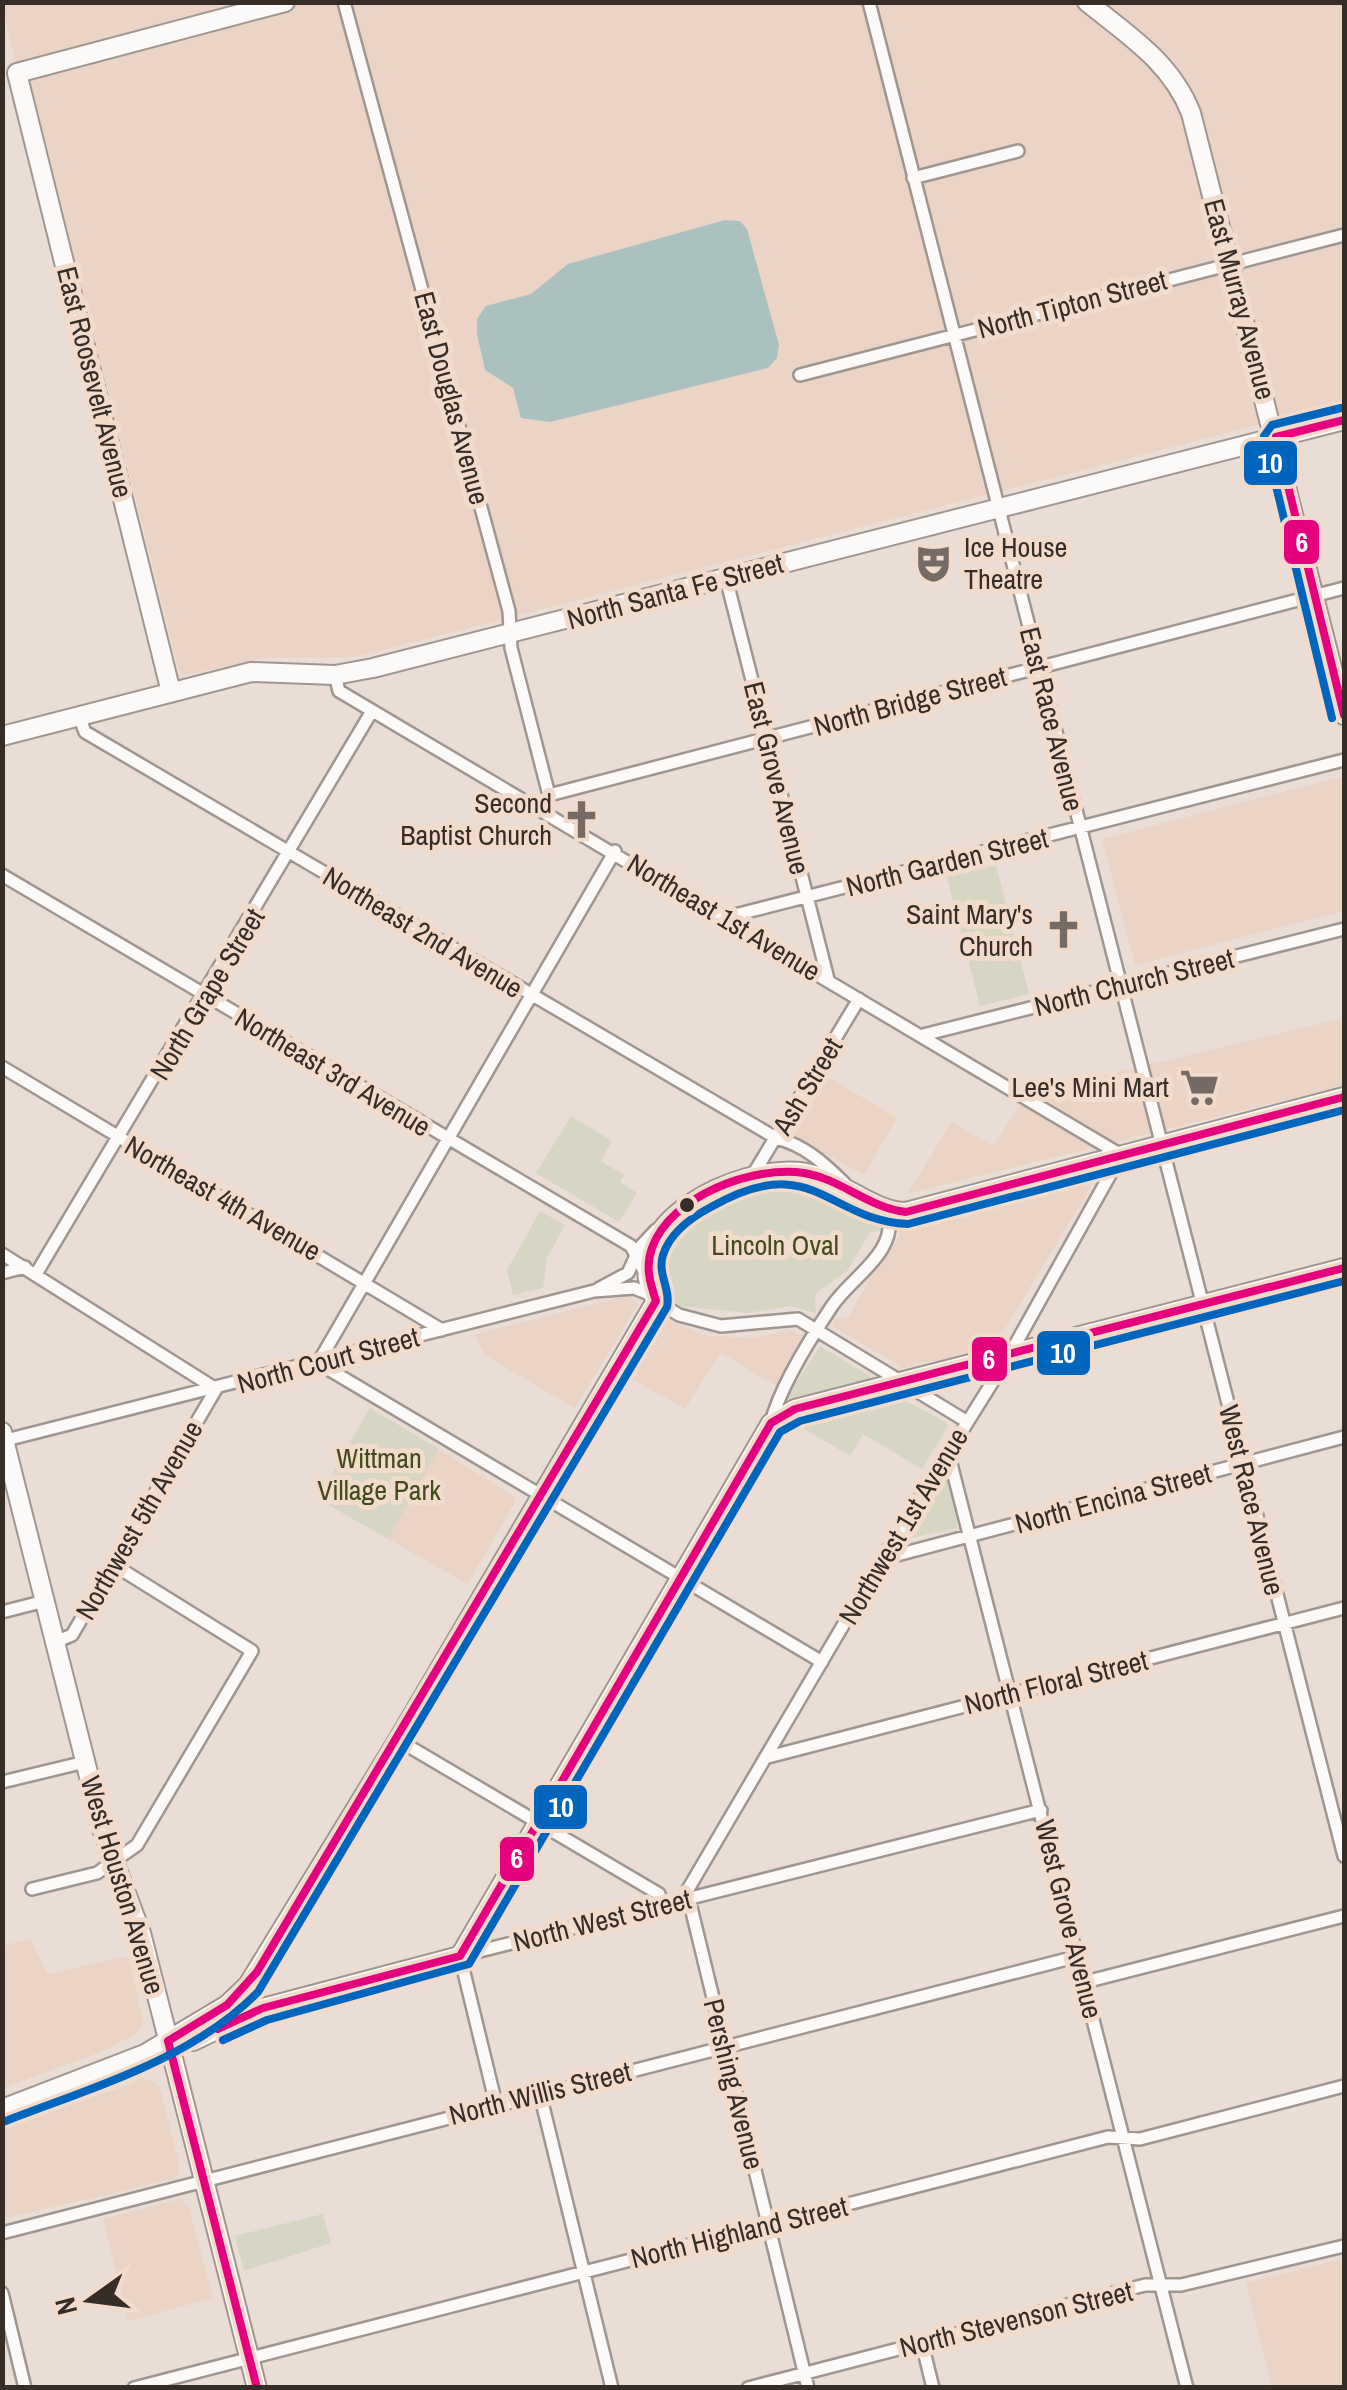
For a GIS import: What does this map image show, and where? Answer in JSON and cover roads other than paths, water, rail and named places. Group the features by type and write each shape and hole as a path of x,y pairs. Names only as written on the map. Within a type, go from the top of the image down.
{"main road":[{"path":"10,73 285,2"},
{"name":"East Murray Avenue","path":"1086,2 1155,56 1183,92 1276,437 1344,715"},
{"name":"East Roosevelt Avenue","path":"10,73 171,692"},
{"name":"North Santa Fe Street","path":"2,736 251,672 335,676 1344,420"},
{"path":"2,2108 106,2072 168,2041 191,2023 227,2005 248,1985 398,1740 652,1292 654,1250 676,1216 720,1184 754,1173 802,1172 846,1185 888,1210 921,1208 1344,1098"},
{"path":"460,1956 678,1577 772,1423 795,1410 1344,1268"},
{"name":"West Houston Avenue","path":"3,1438 85,1762 114,1864 140,1927 257,2388"},
{"name":"North West Street","path":"168,2041 193,2041 263,2008 460,1956"},
{"path":"248,1985 248,2000 263,2008"}],"street":[{"name":"East Douglas Avenue","path":"344,2 510,611 511,634 549,795"},
{"name":"East Race Avenue","path":"869,2 1161,1144"},
{"path":"914,178 1018,150"},
{"name":"North Tipton Street","path":"800,374 1344,235"},
{"name":"East Grove Avenue","path":"726,578 828,979"},
{"name":"North Bridge Street","path":"549,795 1344,588"},
{"name":"Northeast 1st Avenue","path":"335,676 339,691 615,851 1121,1155"},
{"name":"North Grape Street","path":"31,1271 121,1138 372,711"},
{"name":"Northeast 2nd Avenue","path":"79,716 85,732 776,1138 791,1142 821,1160 846,1185"},
{"name":"North Garden Street","path":"723,918 1344,760"},
{"path":"544,809 549,795"},
{"path":"615,851 444,1139 318,1362 822,1662"},
{"name":"Northeast 3rd Avenue","path":"2,875 631,1246"},
{"name":"North Church Street","path":"923,1035 1344,930"},
{"name":"Ash Street","path":"754,1173 859,999"},
{"name":"Northeast 4th Avenue","path":"2,1067 442,1330"},
{"name":"West Race Avenue","path":"1161,1144 1344,1856"},
{"name":"Northwest 1st Avenue","path":"689,1898 688,1890 882,1559 1010,1354 1121,1155"},
{"path":"772,1423 776,1404 832,1306 880,1251 888,1230 888,1210"},
{"path":"676,1216 644,1241 631,1246 652,1292 678,1315 721,1326 789,1318 820,1330 966,1421"},
{"path":"594,1291 628,1273 644,1241"},
{"path":"2,1254 216,1389"},
{"path":"2,1272 31,1271"},
{"name":"North Court Street","path":"3,1438 216,1389 594,1291 634,1288 652,1292"},
{"name":"Northwest 5th Avenue","path":"55,1642 72,1636 216,1389"},
{"name":"North Encina Street","path":"882,1559 1344,1437"},
{"name":"West Grove Avenue","path":"948,1452 1187,2388"},
{"path":"32,1890 97,1873 137,1845 252,1652 114,1565"},
{"path":"2,1612 45,1602"},
{"name":"North Floral Street","path":"768,1757 1344,1608"},
{"path":"398,1740 659,1894 662,1904"},
{"path":"2,1782 85,1762"},
{"name":"North West Street","path":"460,1956 1041,1810"},
{"name":"Pershing Avenue","path":"689,1898 808,2388"},
{"path":"1085,1982 1344,1916"},
{"path":"460,1956 496,2104"},
{"name":"North Willis Street","path":"2,2232 1078,1956"},
{"name":"North Highland Street","path":"134,2388 1108,2137 1140,2139 1344,2086"},
{"path":"540,2094 612,2388"},
{"name":"North Stevenson Street","path":"748,2388 1145,2286 1164,2287 1344,2246"},
{"path":"2,2293 25,2388"},
{"path":"922,2343 933,2388"}],"water":[{"path":"725,220 740,221 747,229 779,345 777,358 768,368 550,422 521,418 513,388 485,370 477,319 486,306 531,294 568,264"}],"place":[{"name":"Ice House Theatre","path":"934,563"},
{"name":"Second Baptist Church","path":"582,819"},
{"name":"Saint Mary's Church","path":"1063,930"},
{"name":"Lee's Mini Mart","path":"1199,1087"}],"park label":[{"name":"Lincoln Oval","path":"775,1245"},
{"name":"Wittman Village Park","path":"379,1474"}]}
